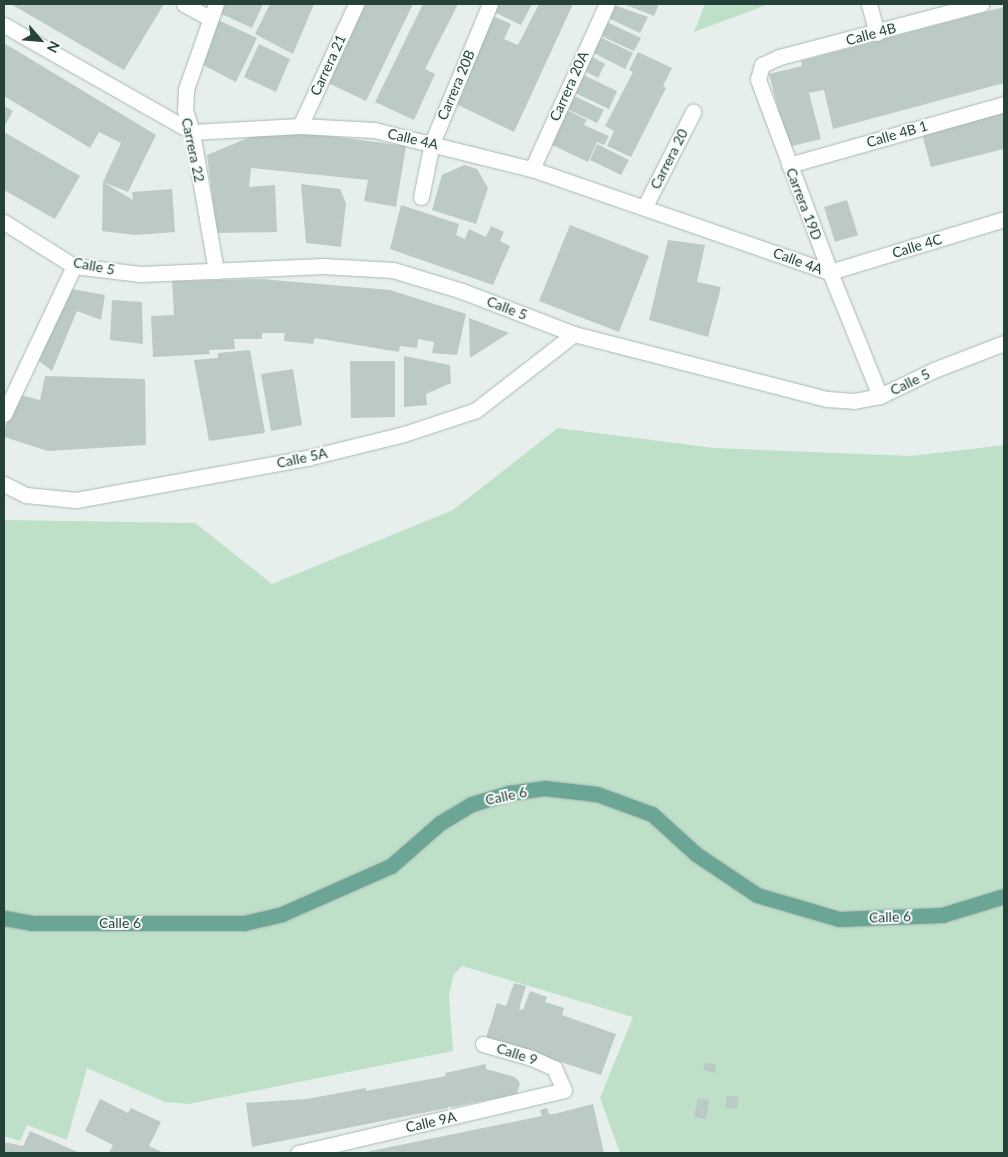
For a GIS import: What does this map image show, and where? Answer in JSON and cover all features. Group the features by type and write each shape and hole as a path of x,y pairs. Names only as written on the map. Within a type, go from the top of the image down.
{"main road":[{"name":"Calle 6","path":"4,918 31,923 244,923 282,914 391,866 440,823 472,804 509,793 544,788 597,794 652,814 696,854 757,895 839,919 942,914 1004,896"}],"street":[{"path":"184,4 210,18"},
{"name":"Carrera 22","path":"216,4 186,89 185,111 192,132 216,271"},
{"name":"Carrera 21","path":"300,126 356,4"},
{"name":"Carrera 20B","path":"421,196 432,143 490,4"},
{"name":"Carrera 20A","path":"532,168 607,4"},
{"path":"869,4 876,33"},
{"name":"Calle 4B","path":"762,65 780,57 981,4"},
{"path":"4,25 192,132"},
{"name":"Carrera 19D","path":"762,65 758,79 830,272 880,396"},
{"name":"Calle 4B 1","path":"789,165 1004,104"},
{"name":"Carrera 20","path":"645,206 693,112"},
{"name":"Calle 4A","path":"192,132 300,126 374,130 532,168 830,272"},
{"name":"Calle 4C","path":"830,272 1004,220"},
{"name":"Calle 5","path":"4,222 74,266 142,274 324,266 393,270 462,291 574,334 827,399 854,401 880,396 934,370 1004,343"},
{"path":"4,414 74,266"},
{"name":"Calle 5A","path":"4,484 26,495 76,500 307,458 404,434 476,410 574,334"},
{"name":"Calle 9","path":"483,1044 532,1058 554,1068 564,1090"},
{"name":"Calle 9A","path":"298,1153 564,1090"},
{"path":"356,1153 362,1138"}],"green space":[{"path":"705,4 769,4 694,32"},
{"path":"558,428 714,448 911,456 1004,445 1004,1153 620,1153 600,1098 633,1017 462,966 454,974 449,995 453,1051 189,1104 165,1102 87,1068 67,1140 27,1125 20,1141 4,1136 4,520 195,523 272,584 453,510"}],"building":[{"path":"11,4 164,4 124,70"},
{"path":"219,4 263,4 252,28 215,11"},
{"path":"270,4 314,4 293,54 255,34"},
{"path":"365,4 413,4 366,101 326,82"},
{"path":"423,4 458,4 425,69 435,74 414,120 375,102"},
{"path":"490,4 532,4 521,25 488,9"},
{"path":"539,4 573,4 514,132 456,104 488,14 511,24 504,39 518,45"},
{"path":"611,4 648,17 640,33 606,17"},
{"path":"624,4 659,4 654,16"},
{"path":"1004,7 1004,83 833,129 824,90 809,93 821,139 788,147 769,74 802,66 801,61"},
{"path":"218,20 257,38 236,82 203,65"},
{"path":"605,21 641,38 634,51 599,35"},
{"path":"598,36 633,53 625,69 590,51"},
{"path":"4,43 156,135 128,192 103,182 121,143 99,132 90,148 4,96"},
{"path":"259,44 290,59 276,92 244,77"},
{"path":"638,52 672,68 663,86 666,88 631,157 607,146 614,131 605,126 633,72 629,70"},
{"path":"591,56 605,64 598,78 583,70"},
{"path":"579,73 617,91 609,109 571,91"},
{"path":"572,95 604,110 597,123 565,108"},
{"path":"4,106 13,111 4,127"},
{"path":"567,110 587,120 584,125 609,136 604,145 597,142 588,162 552,145"},
{"path":"1004,110 1004,149 931,167 922,134"},
{"path":"4,132 80,176 55,219 4,190"},
{"path":"301,132 406,146 396,207 364,201 368,180 251,168 249,187 275,185 277,232 217,233 207,155 255,135"},
{"path":"597,144 629,160 621,175 590,160"},
{"path":"464,165 477,169 488,188 476,224 432,210 442,175"},
{"path":"103,182 133,200 132,192 172,189 175,232 135,235 102,231"},
{"path":"301,184 340,189 346,203 341,247 306,243"},
{"path":"847,200 858,235 835,242 824,207"},
{"path":"401,205 459,224 456,235 465,239 469,229 486,237 491,226 504,232 500,241 510,246 493,285 390,249"},
{"path":"570,225 649,256 619,332 539,301"},
{"path":"668,240 705,245 697,282 721,287 708,337 649,320"},
{"path":"261,279 390,290 466,314 457,355 432,353 434,342 418,339 417,348 400,346 399,352 315,338 313,344 284,341 285,333 262,333 262,339 234,339 235,349 209,350 210,354 153,357 151,316 174,315 172,281"},
{"path":"72,289 105,295 101,320 77,311 52,371 35,358"},
{"path":"112,300 142,302 143,344 110,340"},
{"path":"469,318 509,333 470,358"},
{"path":"250,350 265,433 209,441 194,360 218,358 218,353"},
{"path":"404,356 450,365 451,383 426,394 427,405 404,407"},
{"path":"350,361 395,361 395,417 351,418"},
{"path":"293,369 302,425 271,431 261,374"},
{"path":"45,376 145,379 146,445 48,451 4,437 4,429 20,395 40,400"},
{"path":"514,983 526,986 519,1009 523,1010 530,991 547,997 545,1002 564,1008 562,1015 616,1034 601,1075 486,1038 497,1003 506,1006"},
{"path":"705,1062 716,1065 715,1073 703,1070"},
{"path":"486,1064 486,1069 515,1077 520,1083 517,1094 252,1147 246,1103 307,1099 366,1088 366,1091 446,1076 445,1073"},
{"path":"727,1096 739,1097 737,1109 725,1108"},
{"path":"698,1098 709,1100 706,1119 694,1117"},
{"path":"100,1099 128,1113 131,1108 161,1122 149,1146 164,1153 109,1153 113,1145 85,1131"},
{"path":"593,1104 604,1153 361,1153 542,1116 540,1110 547,1108 549,1114 554,1114"},
{"path":"30,1131 80,1153 4,1153 4,1142 23,1146"}]}
